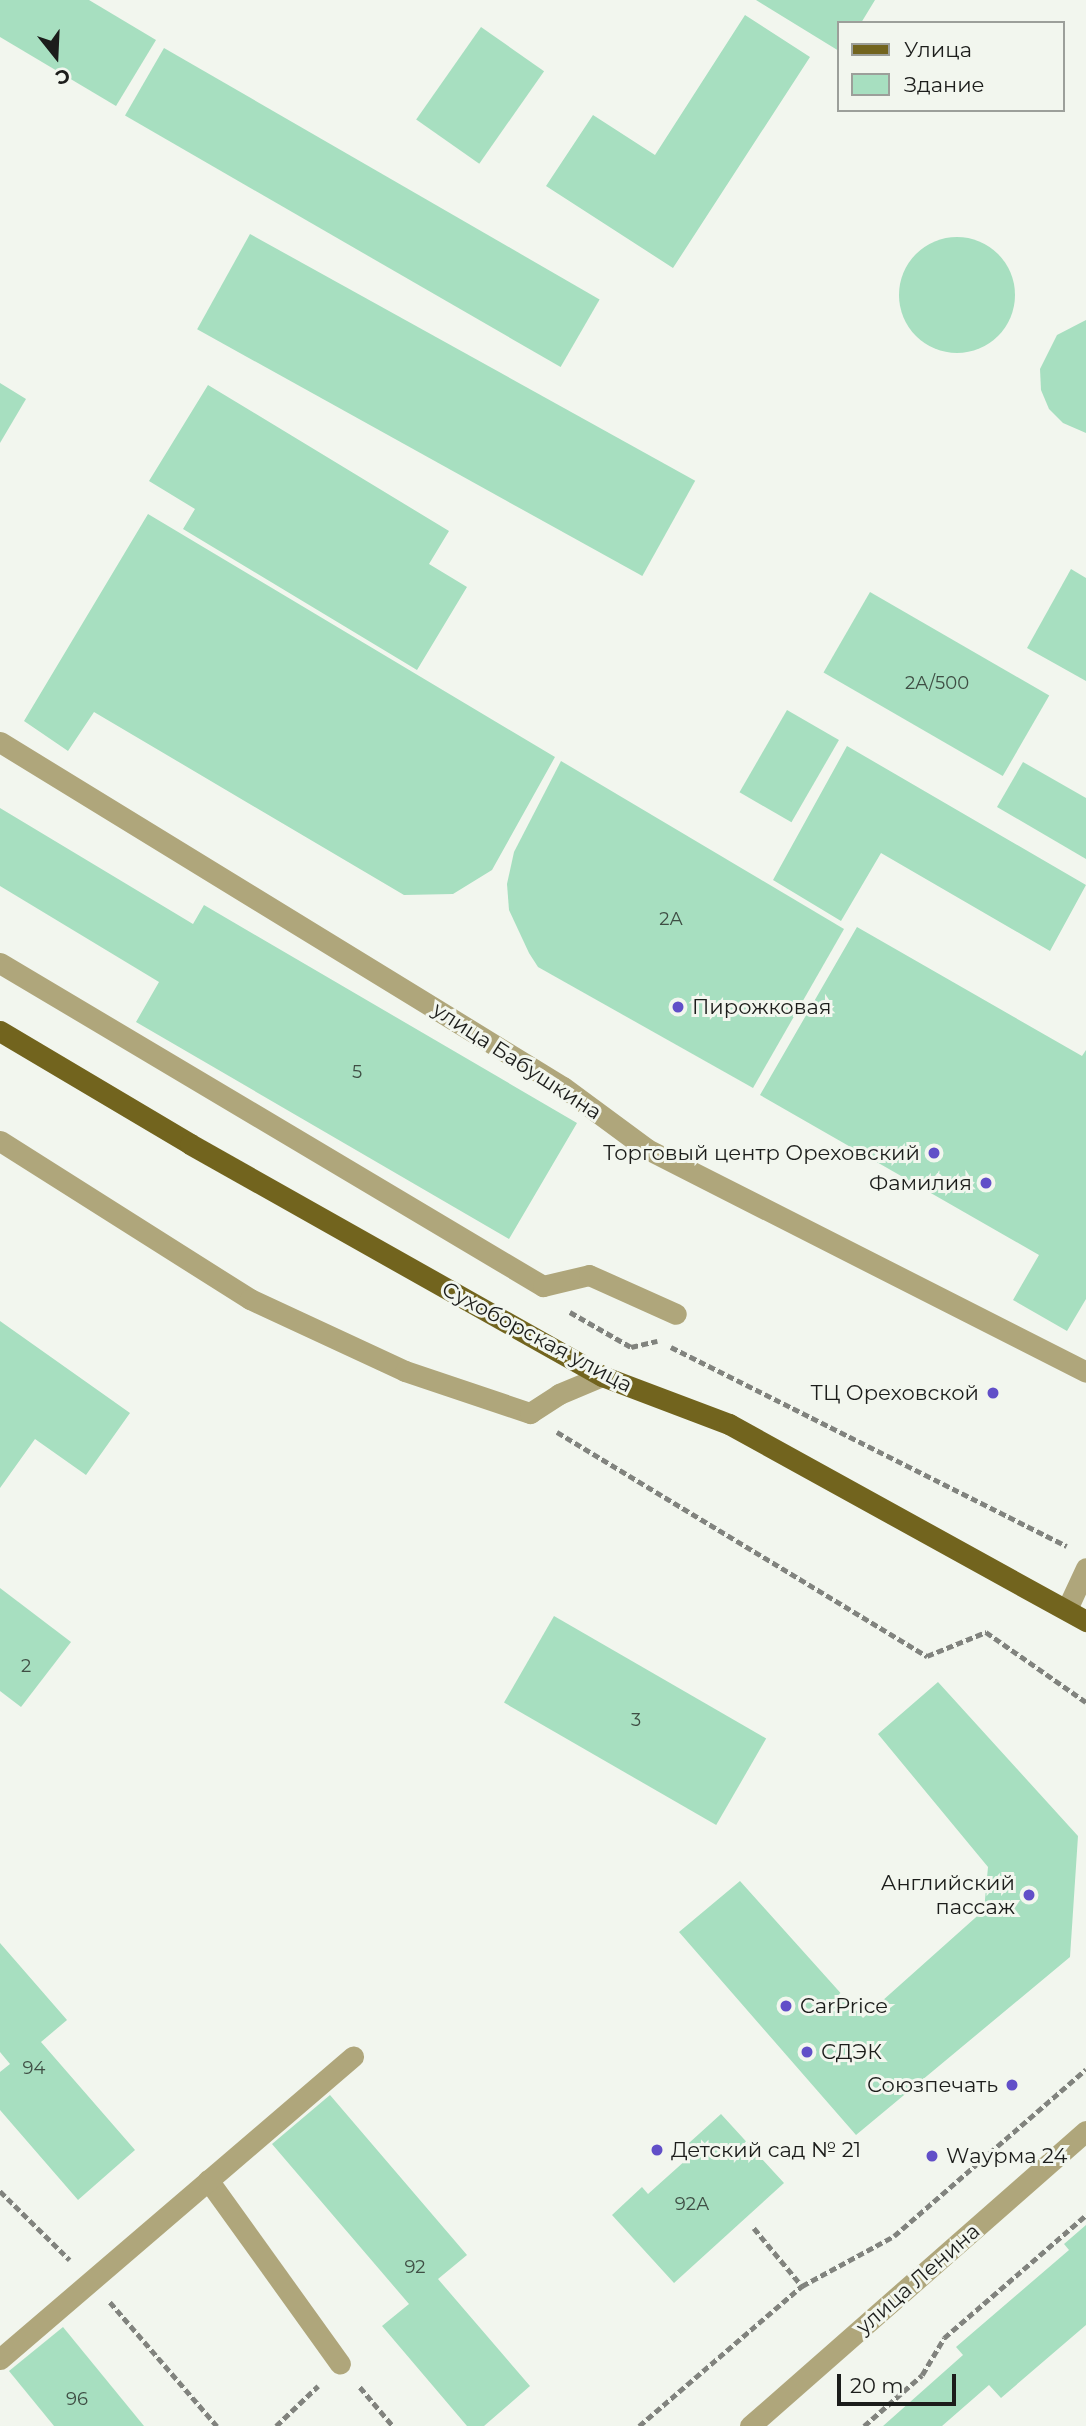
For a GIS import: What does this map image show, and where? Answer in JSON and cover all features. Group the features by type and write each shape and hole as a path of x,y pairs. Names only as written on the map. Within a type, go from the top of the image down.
{"main road":[{"name":"Сухоборская улица","path":"0,1031 190,1144 602,1376 729,1424 1086,1621"}],"street":[{"name":"улица Бабушкина","path":"0,742 564,1087 647,1149 1086,1372"},
{"path":"0,963 544,1286 589,1275 676,1314"},
{"path":"0,1141 250,1299 405,1371 530,1413 559,1394 602,1376"},
{"path":"1067,1609 1086,1569"},
{"path":"0,2359 353,2056"},
{"name":"улица Ленина","path":"750,2426 1086,2131"},
{"path":"208,2180 340,2364"}],"path":[{"path":"695,1356 1074,1550"},
{"path":"530,1413 927,1656 986,1632 1086,1702"},
{"path":"639,2426 802,2286 894,2236 1086,2069"},
{"path":"864,2426 922,2375 944,2338 1086,2215"},
{"path":"754,2228 802,2286"}],"building":[{"path":"0,0 89,0 156,40 116,106 0,37"},
{"path":"756,0 875,0 862,21 838,21 838,50"},
{"path":"745,15 810,57 673,268 546,186 593,115 655,155"},
{"path":"481,27 544,71 479,164 416,120"},
{"path":"164,48 600,299 561,367 125,116"},
{"path":"250,234 695,481 642,576 197,329"},
{"path":"957,237 979,242 998,254 1010,273 1015,295 1010,317 998,336 979,348 957,353 935,348 916,336 904,317 899,295 904,273 916,254 935,242"},
{"path":"1086,320 1086,433 1063,423 1049,409 1041,390 1040,369 1057,335"},
{"path":"0,383 26,399 0,443"},
{"path":"208,385 449,531 429,564 467,587 417,670 183,529 195,509 149,481"},
{"path":"148,514 555,757 492,870 453,894 404,895 94,712 68,751 24,721"},
{"path":"1071,569 1086,578 1086,681 1027,648"},
{"path":"870,592 1049,696 1003,776 824,673"},
{"path":"787,710 839,740 791,822 740,792"},
{"path":"847,746 1086,885 1050,951 881,853 841,921 773,880"},
{"path":"561,761 844,929 753,1088 538,967 529,953 509,910 507,884 514,852"},
{"path":"1023,762 1086,798 1086,859 997,807"},
{"path":"0,808 193,924 204,905 577,1123 509,1239 136,1022 159,982 0,886"},
{"path":"857,927 1082,1056 1086,1050 1086,1299 1067,1331 1013,1300 1039,1255 760,1095"},
{"path":"0,1321 130,1413 86,1475 35,1439 0,1488"},
{"path":"0,1588 71,1642 21,1707 0,1691"},
{"path":"554,1616 766,1738 716,1825 504,1703"},
{"name":"Английский пассаж","path":"938,1682 1078,1836 1070,1957 856,2135 679,1932 740,1881 863,2018 984,1910 988,1867 878,1734"},
{"path":"0,1943 67,2020 41,2042 135,2150 78,2200 0,2110 0,2072 10,2064 0,2052"},
{"path":"330,2095 467,2255 438,2279 530,2386 484,2426 467,2426 382,2326 409,2304 272,2144"},
{"path":"721,2114 784,2183 674,2283 612,2215 642,2187 648,2194 696,2151 689,2143"},
{"path":"1086,2225 1086,2325 1001,2398 989,2385 942,2426 883,2426 963,2355 956,2347 1069,2250 1064,2244"},
{"path":"63,2327 144,2426 54,2426 9,2371"}],"place":[{"name":"Пирожковая","path":"678,1007"},
{"name":"Торговый центр Ореховский","path":"934,1153"},
{"name":"Фамилия","path":"986,1183"},
{"name":"ТЦ Ореховской","path":"993,1393"},
{"name":"Английский пассаж","path":"1029,1895"},
{"name":"CarPrice","path":"786,2006"},
{"name":"СДЭК","path":"807,2052"},
{"name":"Союзпечать","path":"1012,2085"},
{"name":"Детский сад № 21","path":"657,2150"},
{"name":"Wаурма 24","path":"932,2156"}]}
